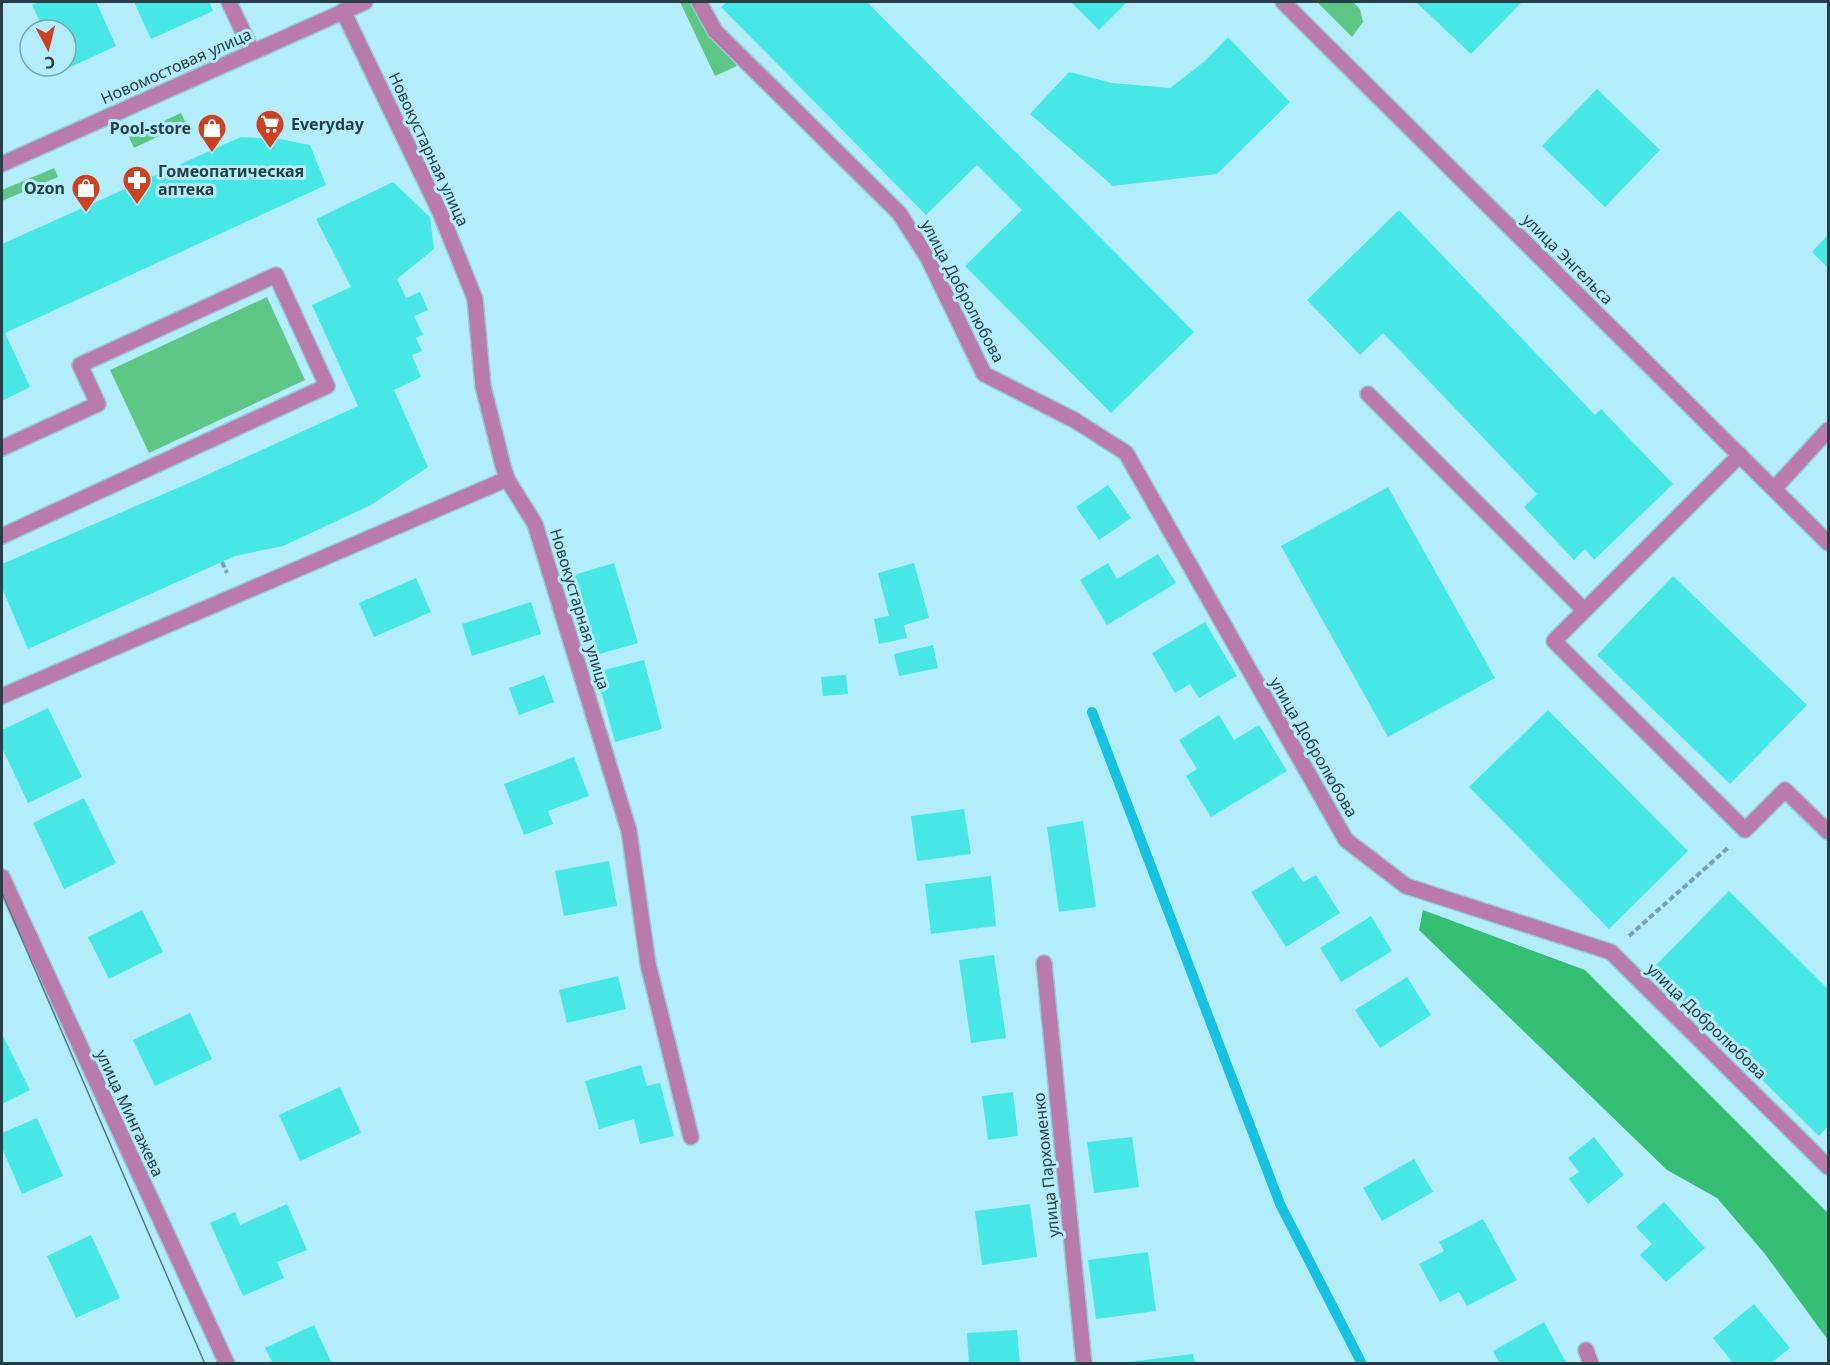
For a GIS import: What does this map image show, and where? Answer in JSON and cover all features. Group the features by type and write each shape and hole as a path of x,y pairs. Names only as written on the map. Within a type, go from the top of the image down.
{"street":[{"path":"229,2 252,51"},
{"name":"Новомостовая улица","path":"2,164 365,2"},
{"name":"улица Добролюбова","path":"699,2 715,30 899,213 928,258 984,374 1076,421 1126,453 1346,840 1406,886 1611,952 1828,1167"},
{"name":"улица Энгельса","path":"1283,2 1828,543"},
{"name":"Новокустарная улица","path":"343,11 440,212 475,298 483,386 507,479 535,524 629,831 648,964 691,1137"},
{"path":"2,448 98,404 80,365 276,274 327,386 2,536"},
{"path":"1368,394 1584,610"},
{"path":"1774,489 1828,430"},
{"path":"1740,455 1554,641 1745,830 1785,789 1828,832"},
{"path":"2,696 507,479"},
{"name":"улица Мингажева","path":"2,877 227,1364"},
{"name":"улица Пархоменко","path":"1044,963 1084,1364"}],"path":[{"path":"1611,952 1717,858"}],"green space":[{"path":"680,2 694,2 711,32 737,66 715,76"},
{"path":"1317,2 1353,2 1360,9 1363,22 1352,37"},
{"path":"181,113 186,123 134,148 129,137"},
{"path":"54,168 58,177 2,201 2,190"},
{"path":"267,297 305,380 149,453 110,370"},
{"path":"1423,910 1585,970 1828,1213 1828,1340 1765,1254 1717,1198 1667,1170 1419,930"}],"building":[{"path":"40,2 96,2 116,46 78,64 78,18 38,18 32,5"},
{"path":"134,2 209,2 213,11 151,39"},
{"path":"727,2 867,2 1194,332 1111,413 965,266 1022,210 977,165 926,215 721,7"},
{"path":"1071,2 1127,2 1099,30"},
{"path":"1416,2 1522,2 1471,54"},
{"path":"1228,37 1290,102 1217,174 1113,186 1030,114 1069,72 1112,83 1170,88 1205,61"},
{"path":"1597,89 1660,150 1605,207 1542,146"},
{"path":"241,137 280,139 310,145 326,185 5,333 30,387 2,401 2,244"},
{"path":"393,182 430,217 434,249 397,279 406,298 420,292 428,310 414,316 423,335 416,338 422,351 412,355 421,377 394,390 428,467 371,505 283,546 235,556 28,649 2,588 2,564 189,483 358,406 312,305 351,287 316,219"},
{"path":"1399,210 1595,415 1601,409 1673,484 1594,560 1585,549 1574,560 1524,507 1537,494 1383,333 1360,355 1307,300"},
{"path":"1828,235 1828,268 1812,252"},
{"path":"1108,485 1131,518 1099,540 1076,507"},
{"path":"1388,487 1495,678 1388,737 1281,546"},
{"path":"1158,554 1176,583 1107,625 1080,580 1108,563 1117,579"},
{"path":"614,563 638,643 596,655 574,575"},
{"path":"914,563 929,618 904,625 907,638 879,644 874,619 889,616 878,573"},
{"path":"1673,576 1807,705 1730,784 1597,655"},
{"path":"416,578 431,612 374,637 359,603"},
{"path":"531,602 541,634 472,656 462,624"},
{"path":"1205,622 1237,676 1199,698 1190,684 1175,693 1152,653"},
{"path":"933,645 938,668 899,676 894,654"},
{"path":"644,660 662,729 615,742 596,672"},
{"path":"544,675 554,702 519,715 509,688"},
{"path":"846,675 848,694 823,696 821,677"},
{"path":"48,708 82,777 28,803 2,748 2,730"},
{"path":"1548,710 1688,851 1609,929 1469,787"},
{"path":"1219,715 1234,740 1259,725 1287,771 1211,817 1186,776 1197,769 1179,740"},
{"path":"574,757 589,796 548,811 553,824 524,835 504,784"},
{"path":"84,798 116,863 64,889 33,823"},
{"path":"964,809 971,854 917,861 911,816"},
{"path":"1083,821 1096,907 1059,912 1047,827"},
{"path":"609,861 617,906 564,916 555,871"},
{"path":"1293,867 1303,882 1316,875 1340,913 1286,947 1251,892"},
{"path":"991,876 996,926 931,934 925,884"},
{"path":"1729,891 1828,989 1828,1126 1819,1136 1651,970"},
{"path":"142,910 163,952 109,979 88,937"},
{"path":"1371,916 1392,951 1341,982 1320,948"},
{"path":"994,955 1006,1038 971,1043 959,960"},
{"path":"618,976 626,1009 567,1023 559,990"},
{"path":"1407,977 1431,1015 1380,1048 1355,1010"},
{"path":"190,1013 212,1059 155,1086 133,1040"},
{"path":"2,1034 30,1090 2,1104"},
{"path":"641,1065 647,1086 660,1083 674,1136 640,1144 634,1119 599,1129 585,1081"},
{"path":"340,1087 361,1133 300,1161 279,1115"},
{"path":"1013,1092 1018,1136 988,1140 982,1096"},
{"path":"37,1118 63,1176 22,1194 2,1148 2,1133"},
{"path":"1132,1137 1139,1187 1094,1193 1087,1142"},
{"path":"1594,1137 1624,1175 1588,1204 1569,1179 1579,1172 1568,1158"},
{"path":"1414,1159 1433,1192 1382,1221 1363,1188"},
{"path":"1664,1202 1705,1248 1666,1282 1640,1255 1652,1244 1636,1227"},
{"path":"287,1204 307,1250 277,1262 284,1278 243,1296 210,1223 235,1212 240,1225"},
{"path":"1030,1204 1037,1257 982,1265 975,1211"},
{"path":"1483,1219 1517,1280 1467,1306 1459,1292 1440,1302 1419,1264 1444,1251 1439,1242"},
{"path":"91,1235 120,1298 76,1318 47,1256"},
{"path":"1148,1252 1156,1311 1096,1319 1088,1260"},
{"path":"1754,1304 1790,1348 1770,1364 1734,1364 1713,1338"},
{"path":"1544,1322 1567,1364 1500,1364 1493,1351"},
{"path":"314,1325 332,1364 273,1364 265,1348"},
{"path":"1017,1330 1020,1364 969,1364 967,1333"},
{"path":"1193,1354 1195,1364 1128,1364 1128,1362"}],"waterway":[{"path":"1092,712 1280,1204 1362,1364"}],"tram line":[{"path":"2,893 205,1364"}],"place":[{"name":"Everyday","path":"270,150"},
{"name":"Pool-store","path":"212,154"},
{"name":"Гомеопатическая аптека","path":"137,206"},
{"name":"Ozon","path":"86,214"}]}
